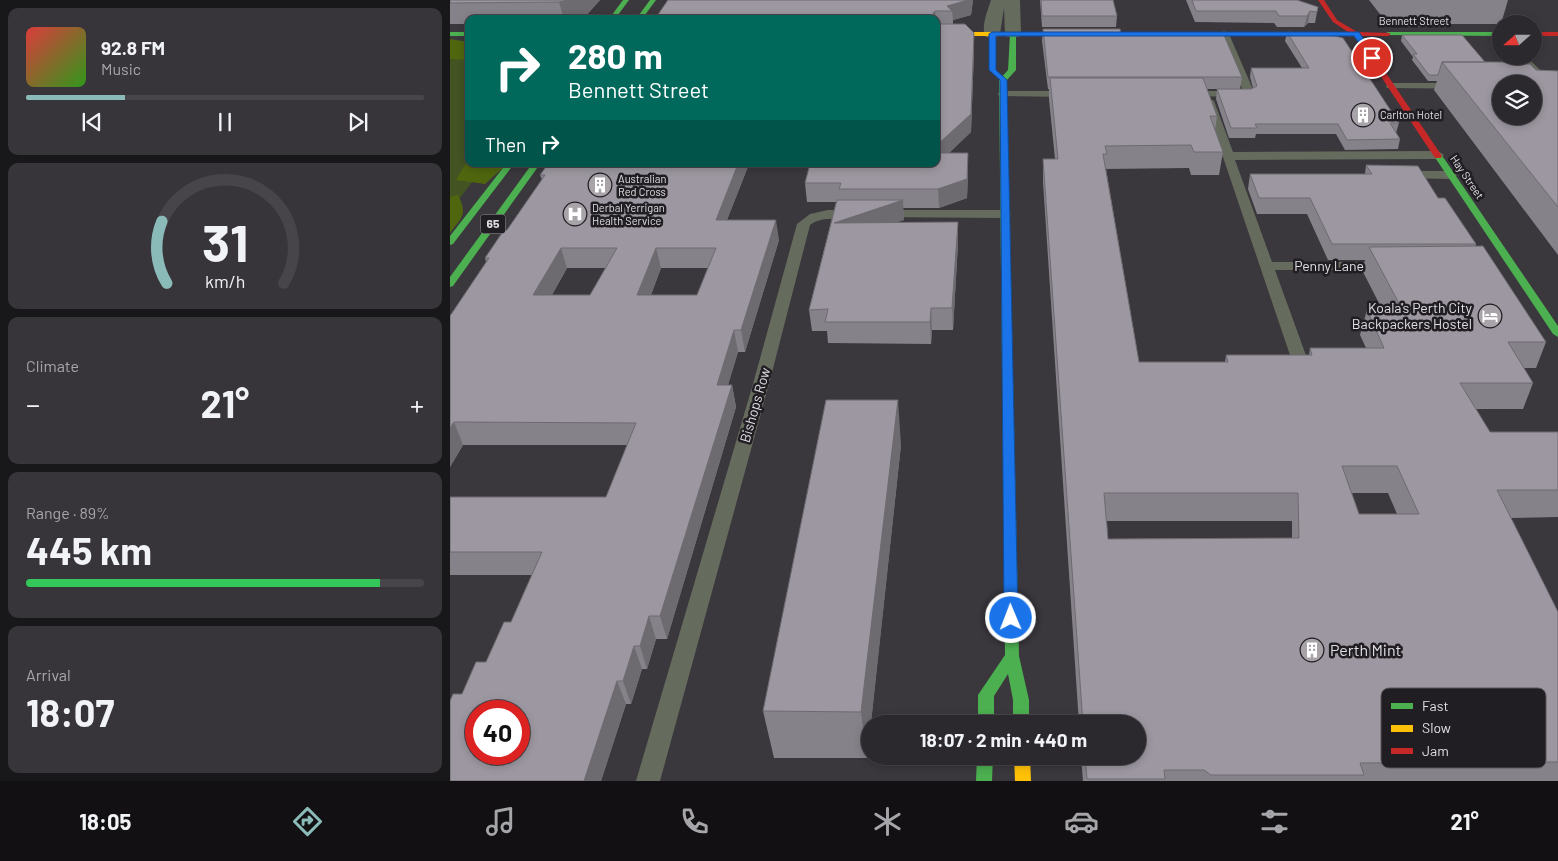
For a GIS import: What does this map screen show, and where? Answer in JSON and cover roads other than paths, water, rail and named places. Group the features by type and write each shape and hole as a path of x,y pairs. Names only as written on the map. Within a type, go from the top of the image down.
{"main road":[{"path":"615,15 626,0"},
{"path":"642,15 652,0"},
{"name":"Hay Street","path":"1321,0 1335,21 1356,34 1558,334"},
{"name":"Hay Street","path":"1352,18 1356,34"},
{"path":"450,34 465,34"},
{"path":"1013,34 1012,70 1003,80 1004,214 1012,656 1021,700 1022,715"},
{"path":"940,35 992,42 1013,34 1090,34"},
{"name":"Bennett Street","path":"1175,34 1492,35"},
{"path":"1542,34 1558,34"},
{"path":"993,70 1003,80"},
{"name":"65","path":"450,242 508,167"},
{"name":"65","path":"450,284 534,167"},
{"path":"986,715 986,695 1012,656"},
{"path":"984,781 985,765"},
{"path":"1022,765 1023,781"}],"street":[{"path":"992,42 993,20 998,0"},
{"path":"1012,0 1013,34"}],"lane":[{"path":"1181,94 1250,94 1224,34"},
{"path":"1529,65 1539,75"},
{"path":"1391,86 1492,86"},
{"path":"1003,94 1087,94"},
{"path":"1206,94 1228,156 1240,174 1267,266 1300,361"},
{"path":"1228,156 1438,156"},
{"path":"1395,174 1451,175"},
{"name":"Bishops Row","path":"648,781 765,372 804,224 811,217 823,214 1004,214"},
{"name":"Penny Lane","path":"1267,266 1404,266"},
{"path":"1497,266 1512,266"}],"place":[{"name":"Carlton Hotel","path":"1363,115"},
{"name":"Australian Red Cross","path":"600,185"},
{"name":"Derbal Yerrigan Health Service","path":"575,214"},
{"name":"Koala's Perth City Backpackers Hostel","path":"1490,316"},
{"name":"Perth Mint","path":"1312,650"}]}
